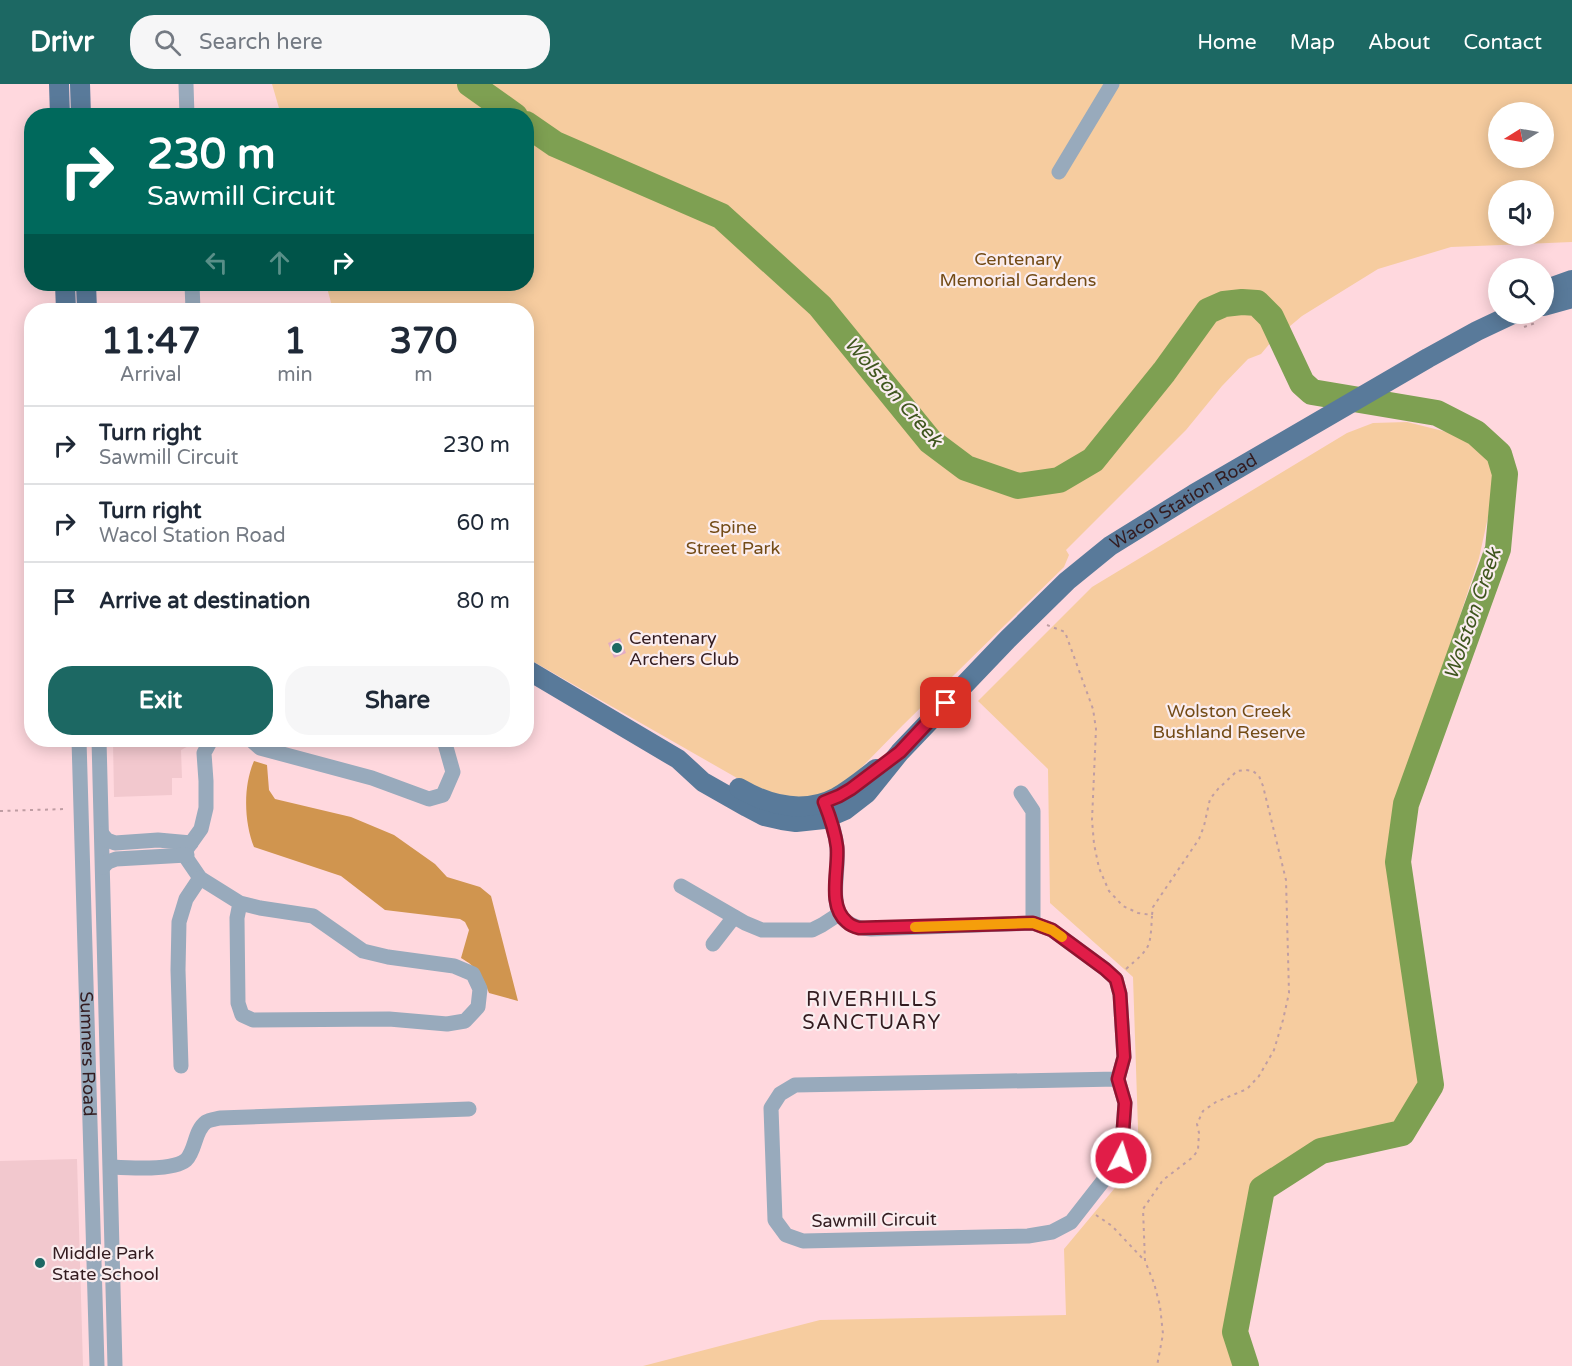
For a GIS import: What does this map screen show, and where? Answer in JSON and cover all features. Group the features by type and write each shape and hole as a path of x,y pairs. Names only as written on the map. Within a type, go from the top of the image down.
{"main road":[{"path":"59,84 60,108"},
{"path":"80,84 81,108"},
{"path":"1554,286 1572,280"},
{"path":"1554,303 1572,298"},
{"name":"Wacol Station Road","path":"534,674 678,759 703,782 764,816 796,822 824,819 827,809 845,810 867,793 900,752 1035,612 1067,580 1110,546 1194,494 1428,358 1494,324"}],"street":[{"path":"186,84 187,108"},
{"path":"1059,172 1112,84"},
{"name":"Sumners Road","path":"79,747 97,1366"},
{"name":"Sumners Road","path":"99,747 102,834 109,863 115,1366"},
{"path":"207,747 204,753 206,808 201,829 189,849 188,859 200,878 240,903 313,916 363,951 388,957 454,966 473,974 480,989 478,1007 465,1021 447,1024 389,1019 253,1020 242,1015 238,1003 237,918 240,903"},
{"path":"259,747 372,778 429,799 443,795 453,772 446,747"},
{"path":"1021,793 1033,810 1033,923"},
{"path":"827,809 837,848 835,900 839,914 848,923 859,928 1033,923 1052,930 1116,979"},
{"path":"102,834 107,840 115,843 158,840 189,849"},
{"path":"147,841 150,845 150,857"},
{"path":"109,863 189,849"},
{"path":"181,1066 179,922 186,899 200,878"},
{"path":"681,886 744,923 762,930 812,930 839,914"},
{"path":"713,944 734,917"},
{"name":"Sawmill Circuit","path":"1116,979 1120,994 1124,1057 1118,1079 1125,1103 1121,1158 1071,1222 1052,1232 1028,1236 802,1241 786,1235 775,1220 771,1108 780,1094 795,1085 1118,1079"},
{"path":"111,1167 150,1168 174,1165 184,1161 191,1153 197,1135 206,1122 220,1118 469,1108"}],"path":[{"path":"1035,612 1046,624 1065,632 1093,710 1096,729 1092,820 1099,868 1109,891 1124,906 1138,913 1152,915"},
{"path":"1116,979 1144,953 1151,942 1153,907 1199,839 1210,800 1228,778 1237,771 1253,771 1259,776 1263,786 1286,880 1289,993 1274,1050 1259,1076 1247,1089 1216,1102 1203,1111 1197,1124 1198,1150 1163,1180 1143,1209 1145,1261 1160,1306 1163,1334 1157,1366"},
{"path":"0,811 81,809"},
{"path":"1084,1206 1112,1226 1145,1261"}],"shaded area":[{"path":"113,747 187,747 181,750 182,778 172,778 172,795 114,797"},
{"path":"254,761 267,765 269,790 275,799 351,817 394,835 435,864 447,877 480,887 491,896 518,1001 489,993 479,972 461,958 469,930 465,922 460,919 385,910 341,876 254,847 248,827 246,804 248,781"},
{"name":"Middle Park State School","path":"77,1159 83,1366 0,1366 0,1161"}],"green space":[{"path":"272,84 1572,84 1572,242 1554,243 1554,180 1488,180 1488,245 1451,247 1378,269 1302,316 1271,342 1261,354 1248,359 1222,386 1186,430 1066,550 1069,555 1064,567 861,768 836,790 807,800 758,790 534,662 534,303 331,303 328,291 534,291 534,108 279,108"},
{"name":"Wolston Creek Bushland Reserve","path":"1407,422 1467,437 1487,456 1496,481 1479,558 1396,809 1390,869 1420,1082 1396,1126 1316,1145 1251,1186 1227,1334 1238,1366 643,1366 820,1320 1066,1315 1064,1249 1139,1159 1133,977 1050,903 1048,769 978,701 1092,587 1347,433 1373,423"}],"building":[{"name":"Centenary Archers Club","path":"620,638 626,653 614,658 608,643"}],"waterway":[{"name":"Wolston Creek","path":"470,84 504,108"},
{"name":"Wolston Creek","path":"534,130 555,144 721,216 820,306 930,441 966,468 1018,486 1059,480 1093,460 1164,372 1208,311 1224,304 1242,302 1257,303 1271,317 1302,383 1312,392 1437,413 1476,433 1499,454 1505,474 1498,549 1406,804 1398,862 1431,1085 1402,1133 1321,1151 1262,1189 1235,1332 1246,1366"}],"slow traffic":[{"path":"915,927 1033,923 1052,930 1062,937"}],"place":[{"name":"Centenary Archers Club","path":"617,648"},
{"name":"Middle Park State School","path":"40,1263"}],"district":[{"name":"RIVERHILLS SANCTUARY","path":"872,1012"}],"route":[{"path":"946,703 900,752 851,789 824,802 837,848 835,900 839,914 848,923 859,928 871,929 1033,923 1052,930 1105,969 1116,979 1120,994 1124,1057 1118,1079 1125,1103 1121,1158"}],"park label":[{"name":"Centenary Memorial Gardens","path":"1018,270"},
{"name":"Spine Street Park","path":"733,537"}]}
